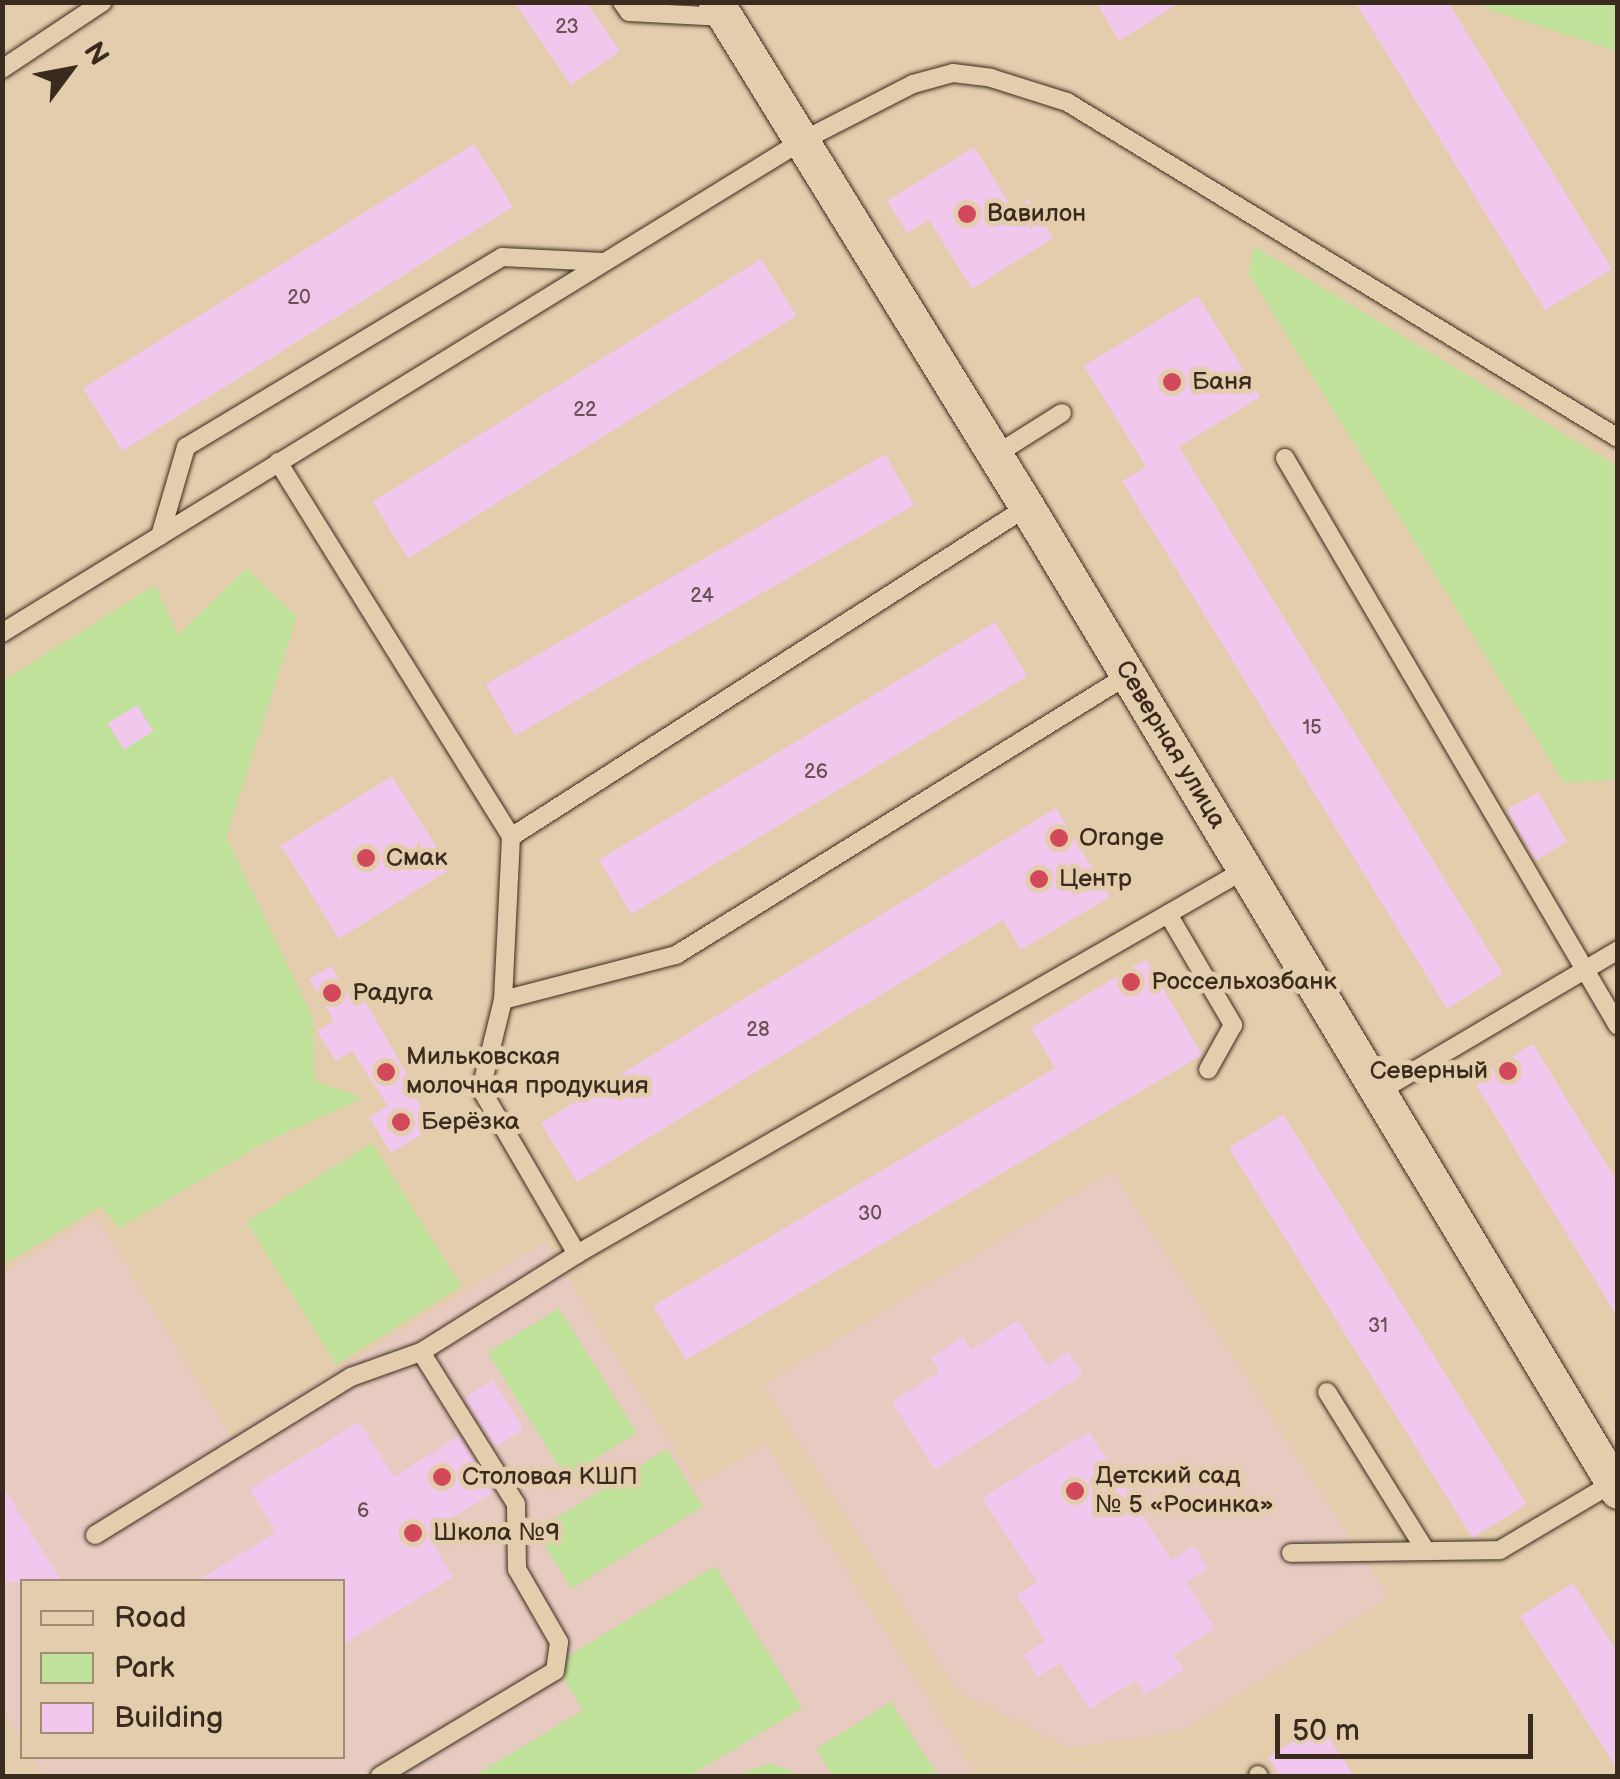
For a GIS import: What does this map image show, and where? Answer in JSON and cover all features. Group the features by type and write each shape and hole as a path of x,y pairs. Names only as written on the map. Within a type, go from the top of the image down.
{"street":[{"name":"Северная улица","path":"721,10 1027,507 1615,1487"}],"lane":[{"path":"2,69 103,2"},
{"path":"622,2 629,12 721,10"},
{"path":"2,633 800,142 914,84 952,74 991,78 1067,102 1618,438"},
{"path":"160,536 186,447 502,257 604,262"},
{"path":"995,455 1062,413"},
{"path":"1285,458 1618,1026"},
{"path":"278,462 511,837 503,1000 481,1089 577,1254"},
{"path":"511,837 1027,507"},
{"path":"503,1000 676,955 1128,675"},
{"path":"96,1535 351,1377 421,1352 577,1254 1246,869"},
{"path":"1168,914 1233,1026 1208,1070"},
{"path":"1380,1092 1618,950"},
{"path":"380,1776 555,1671 559,1642 517,1569 516,1504 421,1352"},
{"path":"1327,1392 1426,1551"},
{"path":"1292,1552 1500,1550 1615,1487"}],"shaded area":[{"name":"Детский сад № 5 «Росинка»","path":"1112,1171 1389,1597 1183,1731 1069,1748 957,1691 763,1385"},
{"name":"Школа №9","path":"96,1216 231,1436 545,1242 697,1485 766,1444 977,1776 44,1776 32,1759 345,1759 345,1579 20,1579 20,1739 3,1709 3,1273"}],"green space":[{"path":"1480,3 1617,3 1617,51 1490,10"},
{"path":"1254,246 1617,466 1617,780 1564,783 1249,274"},
{"path":"246,568 297,617 226,837 312,1016 315,1081 363,1098 266,1142 119,1228 101,1206 3,1265 2,856 7,855 2,836 3,681 155,585 178,635"},
{"path":"372,1143 462,1286 336,1365 246,1221"},
{"path":"559,1308 637,1433 566,1477 488,1353"},
{"path":"667,1449 703,1507 572,1589 536,1531"},
{"path":"715,1566 802,1708 690,1776 474,1776 583,1710 555,1664"},
{"path":"891,1702 938,1776 833,1776 816,1749"},
{"path":"771,1763 801,1776 733,1776"}],"building":[{"path":"514,2 586,2 620,51 571,85"},
{"path":"1096,2 1181,2 1119,41"},
{"path":"1355,2 1448,2 1612,269 1545,310"},
{"path":"474,144 513,207 122,451 83,388"},
{"name":"Вавилон","path":"974,147 1013,209 1029,199 1053,238 972,289 929,220 907,233 887,201"},
{"path":"761,259 797,316 408,559 373,502"},
{"path":"1198,296 1260,397 1179,447 1503,974 1447,1009 1122,481 1146,467 1084,366"},
{"path":"885,454 914,505 515,736 486,685"},
{"path":"995,622 1027,676 631,914 599,860"},
{"path":"137,705 153,731 124,750 107,724"},
{"name":"Смак","path":"392,776 450,869 339,939 281,845"},
{"path":"1538,792 1567,842 1536,860 1507,810"},
{"path":"1056,808 1110,897 1021,950 1003,920 577,1182 541,1123"},
{"path":"1146,959 1202,1055 686,1360 653,1306 1055,1068 1031,1028"},
{"path":"331,966 356,1007 365,1001 407,1074 402,1077 434,1127 391,1153 369,1117 388,1106 352,1051 336,1061 317,1031 334,1021 309,979"},
{"path":"1533,1044 1618,1183 1618,1318 1473,1080"},
{"path":"1283,1114 1527,1504 1472,1538 1229,1148"},
{"path":"1018,1320 1047,1366 1069,1352 1083,1374 935,1470 892,1402 939,1372 931,1358 963,1337 971,1350"},
{"path":"493,1380 524,1429 496,1447 465,1397"},
{"path":"359,1422 394,1477 459,1436 494,1492 427,1533 453,1577 345,1643 345,1579 201,1579 276,1532 250,1489"},
{"path":"1089,1432 1171,1560 1194,1546 1208,1568 1186,1582 1215,1628 1174,1655 1184,1670 1145,1695 1136,1680 1089,1709 1060,1663 1038,1677 1024,1655 1045,1641 1017,1595 1037,1582 982,1498"},
{"path":"2,1485 60,1579 2,1582"},
{"path":"1573,1583 1618,1653 1618,1770 1520,1616"},
{"path":"1320,1724 1354,1776 1280,1776 1268,1757"}],"place":[{"name":"Вавилон","path":"967,214"},
{"name":"Баня","path":"1172,382"},
{"name":"Orange","path":"1059,838"},
{"name":"Смак","path":"366,858"},
{"name":"Центр","path":"1039,879"},
{"name":"Россельхозбанк","path":"1131,982"},
{"name":"Радуга","path":"332,993"},
{"name":"Северный","path":"1508,1071"},
{"name":"Мильковская молочная продукция","path":"386,1072"},
{"name":"Берёзка","path":"401,1122"},
{"name":"Столовая КШП","path":"442,1477"},
{"name":"Детский сад № 5 «Росинка»","path":"1075,1491"},
{"name":"Школа №9","path":"413,1533"}]}
